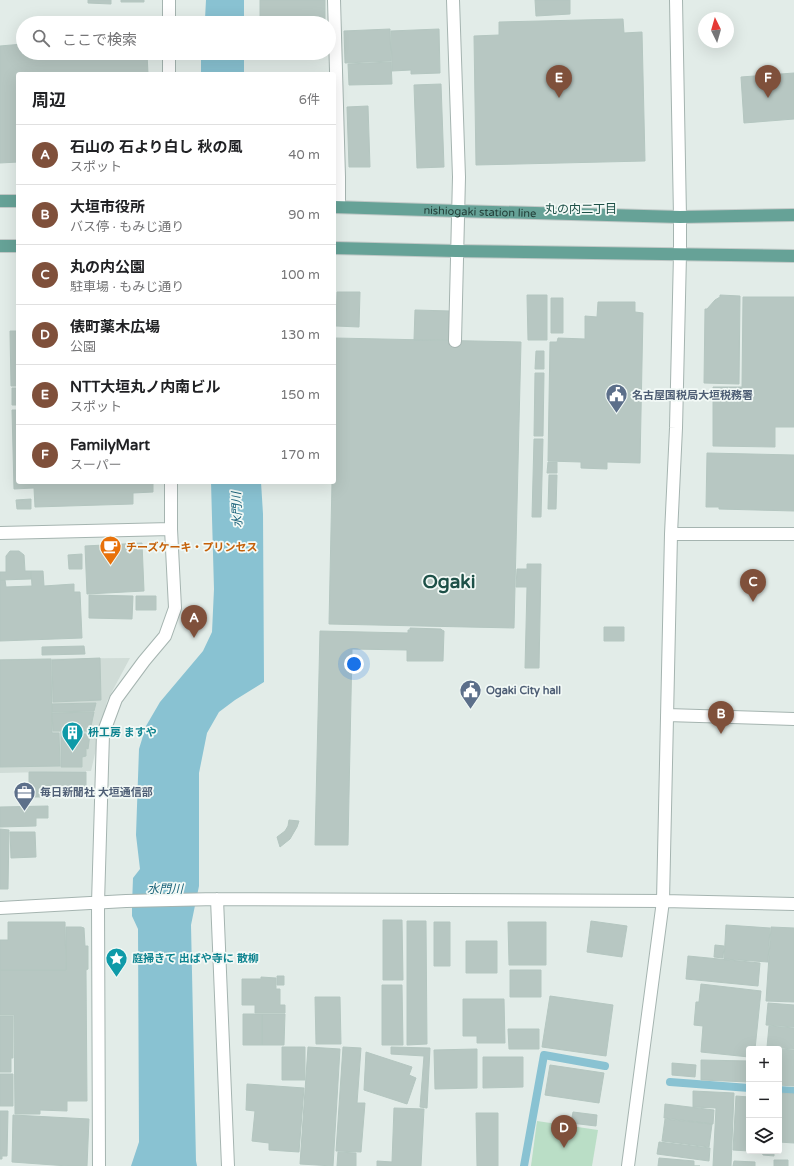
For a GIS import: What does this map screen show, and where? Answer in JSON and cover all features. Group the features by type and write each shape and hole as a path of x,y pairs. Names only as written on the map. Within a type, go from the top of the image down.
{"main road":[{"path":"0,201 16,201"},
{"name":"nishiogaki station line","path":"336,207 680,217 794,215"},
{"path":"0,246 16,246"},
{"path":"336,248 794,256"}],"street":[{"path":"169,0 169,16"},
{"path":"334,0 334,16"},
{"path":"453,0 459,177 455,341"},
{"path":"628,1166 663,901 671,534 676,428 680,254 676,0"},
{"path":"169,60 170,72"},
{"path":"336,60 339,177 336,207"},
{"path":"99,1166 98,903 103,734 116,699 144,661 165,636 174,608 171,484"},
{"path":"0,533 171,529"},
{"path":"671,534 794,534"},
{"path":"667,715 794,719"},
{"path":"0,908 126,901 200,899 663,901 794,904"},
{"path":"217,899 228,1166"}],"shaded area":[{"path":"130,658 107,701 91,771 0,773 0,659"}],"green space":[{"path":"537,1121 598,1130 592,1166 531,1166"}],"water":[{"path":"206,0 244,0 244,16 205,16"},
{"path":"201,60 244,60 244,72 201,72"},
{"name":"水門川","path":"211,484 261,484 263,514 264,682 219,712 207,733 199,773 199,886 191,925 197,1166 131,1166 139,1142 138,929 132,916 132,905 133,878 140,869 136,835 139,749 146,726 160,702 203,651 212,632 214,589"}],"building":[{"path":"88,0 111,0 111,4 88,3"},
{"path":"121,0 144,0 144,2 121,2"},
{"path":"260,0 325,0 325,16 260,16"},
{"path":"535,0 570,0 570,14 536,16"},
{"path":"623,19 624,33 642,32 645,161 476,165 474,36 499,35 499,22"},
{"path":"390,29 391,61 345,63 344,31"},
{"path":"439,29 440,73 411,74 411,70 392,71 391,31"},
{"path":"16,45 16,60 147,60 148,72 16,72 16,162 0,163 0,46"},
{"path":"391,62 392,84 349,85 348,64"},
{"path":"794,73 794,119 744,123 741,77"},
{"path":"441,84 444,167 417,168 414,85"},
{"path":"368,106 370,167 349,167 347,107"},
{"path":"337,292 360,292 359,327 336,326"},
{"path":"527,295 547,295 547,340 528,340"},
{"path":"720,295 740,296 739,384 704,383 705,309 707,309 720,297"},
{"path":"743,297 794,297 794,427 775,427 775,447 713,446 713,387 742,387"},
{"path":"551,298 563,298 563,333 551,333"},
{"path":"598,302 635,302 635,312 643,313 640,463 607,462 607,469 581,468 581,462 548,461 550,342 557,342 558,338 585,339 585,316 597,317"},
{"path":"415,310 450,311 449,340 414,340"},
{"path":"10,331 16,331 16,386 11,386"},
{"path":"336,338 521,342 514,628 329,624 332,484 336,484"},
{"path":"536,351 544,351 544,369 535,369"},
{"path":"535,373 544,373 543,436 534,436"},
{"path":"12,388 16,388 16,405 12,405"},
{"path":"12,410 16,410 16,484 153,484 153,492 133,493 133,504 35,507 34,488 14,489"},
{"path":"534,439 543,439 541,517 532,517"},
{"path":"707,453 794,455 794,511 719,509 719,507 706,507"},
{"path":"548,462 557,462 557,473 547,473"},
{"path":"549,475 557,475 556,509 548,509"},
{"path":"31,499 31,509 17,509 16,500"},
{"path":"142,543 144,591 87,594 85,546"},
{"path":"10,551 19,551 24,555 25,571 31,571 31,579 0,580 0,572 6,572 6,556"},
{"path":"82,554 82,569 69,569 68,555"},
{"path":"527,564 541,564 539,668 525,668 527,587 516,587 517,569 527,569"},
{"path":"31,571 43,571 44,586 74,584 74,592 80,592 82,638 0,641 0,580 5,580 6,587 32,586"},
{"path":"89,595 133,596 132,619 89,618"},
{"path":"136,596 156,596 156,610 136,610"},
{"path":"604,627 624,627 624,641 604,641"},
{"path":"410,628 441,629 444,631 443,661 407,661 407,650 352,649 348,845 315,845 320,631 408,633"},
{"path":"84,646 85,654 42,655 42,647"},
{"path":"100,658 101,700 53,702 52,660"},
{"path":"51,659 52,733 59,733 60,766 0,767 0,660"},
{"path":"96,703 94,711 52,712 52,704"},
{"path":"94,712 90,731 53,731 52,713"},
{"name":"枡工房 ますや","path":"61,732 90,734 88,749 86,748 86,756 82,757 82,767 61,767"},
{"path":"29,772 86,772 86,797 29,797"},
{"name":"毎日新聞社 大垣通信部","path":"48,806 48,818 36,818 36,826 0,827 0,807"},
{"path":"289,820 299,821 290,839 280,847 277,837 285,831"},
{"path":"0,829 9,830 8,889 0,889"},
{"path":"10,832 35,832 36,857 11,858"},
{"path":"383,920 402,920 403,980 383,980"},
{"path":"407,921 426,921 427,1044 407,1045"},
{"path":"591,921 627,926 622,957 587,952"},
{"path":"8,922 65,922 66,970 0,970 0,940 8,940"},
{"path":"434,922 450,922 450,966 434,966"},
{"path":"508,922 546,922 546,965 509,965"},
{"path":"726,925 770,928 768,962 724,959"},
{"path":"66,927 84,928 85,946 88,946 88,969 86,970 87,1101 67,1101 67,1111 40,1110 40,1114 15,1114 14,1015 0,1015 0,970 66,970"},
{"path":"771,927 794,928 794,1002 766,1001"},
{"path":"466,941 497,941 497,973 466,973"},
{"path":"715,945 724,946 723,958 714,957"},
{"path":"688,956 760,963 758,986 686,979"},
{"path":"510,970 541,970 541,997 510,997"},
{"path":"277,976 284,976 284,985 277,985"},
{"path":"261,977 276,978 276,989 280,989 280,1005 285,1005 285,1013 255,1013 255,1005 242,1005 242,979 261,979"},
{"path":"701,984 761,991 755,1046 746,1046 746,1057 701,1052 703,1026 694,1025 696,1002 699,1002"},
{"path":"382,985 402,985 403,1045 382,1045"},
{"path":"550,996 613,1005 606,1056 542,1047"},
{"path":"315,997 340,997 341,1044 316,1044"},
{"path":"463,999 504,999 505,1043 477,1043 477,1036 463,1036"},
{"path":"768,1003 794,1005 794,1027 766,1025"},
{"path":"243,1014 262,1014 262,1045 243,1045"},
{"path":"262,1014 285,1014 284,1045 262,1045"},
{"path":"0,1016 13,1016 13,1058 11,1058 11,1072 0,1072"},
{"path":"769,1026 794,1028 794,1049 782,1048 782,1046 767,1046"},
{"path":"508,1029 539,1029 539,1049 509,1049"},
{"path":"282,1047 305,1047 305,1080 282,1080"},
{"path":"308,1047 340,1049 333,1166 300,1164"},
{"path":"343,1047 361,1048 357,1103 365,1103 361,1152 336,1151"},
{"path":"391,1047 430,1048 427,1108 420,1107 424,1056 391,1054"},
{"path":"477,1049 477,1088 435,1089 434,1050"},
{"path":"782,1049 794,1050 794,1086 782,1085"},
{"path":"366,1052 412,1067 409,1075 416,1078 407,1104 364,1090"},
{"path":"483,1057 523,1057 523,1087 483,1088"},
{"path":"701,1060 746,1061 746,1082 701,1080"},
{"path":"672,1063 696,1065 695,1077 672,1075"},
{"path":"550,1065 604,1073 599,1103 545,1095"},
{"path":"0,1074 13,1074 13,1106 0,1106"},
{"path":"247,1084 304,1088 299,1152 269,1150 269,1143 252,1141 255,1111 246,1110"},
{"path":"693,1091 734,1093 731,1166 713,1166 716,1108 693,1107"},
{"path":"782,1093 794,1094 794,1143 782,1142"},
{"path":"736,1096 746,1097 746,1151 733,1150"},
{"path":"665,1104 714,1110 713,1124 664,1118"},
{"path":"394,1108 424,1109 421,1166 377,1166 377,1161 392,1162"},
{"path":"0,1111 8,1111 7,1156 2,1156 2,1159 0,1159"},
{"path":"573,1112 597,1115 596,1126 571,1123"},
{"path":"476,1113 498,1113 498,1166 477,1166"},
{"path":"13,1115 89,1119 87,1166 12,1162"},
{"path":"665,1119 712,1124 709,1147 662,1141"},
{"path":"659,1142 710,1148 709,1161 657,1154"},
{"path":"338,1152 356,1153 356,1166 337,1166"},
{"path":"774,1154 774,1156 763,1155"},
{"path":"659,1158 694,1161 694,1166 658,1166"},
{"path":"774,1160 788,1160 788,1166 774,1166"},
{"path":"734,1161 755,1162 755,1166 733,1166"}],"waterway":[{"path":"524,1166 544,1055 605,1066"},
{"path":"670,1082 746,1088"},
{"path":"782,1090 794,1091"}],"place":[{"name":"NTT大垣丸ノ内南ビル","path":"559,98"},
{"name":"FamilyMart","path":"768,98"},
{"name":"名古屋国税局大垣税務署","path":"617,414"},
{"name":"チーズケーキ・プリンセス","path":"110,566"},
{"name":"丸の内公園","path":"753,602"},
{"name":"石山の 石より白し 秋の風","path":"194,638"},
{"name":"Ogaki City hall","path":"471,710"},
{"name":"大垣市役所","path":"721,734"},
{"name":"枡工房 ますや","path":"73,752"},
{"name":"毎日新聞社 大垣通信部","path":"24,812"},
{"name":"庭掃きて 出ばや寺に 散柳","path":"117,978"},
{"name":"俵町薬木広場","path":"564,1148"}],"district":[{"name":"丸の内二丁目","path":"581,209"},
{"name":"Ogaki","path":"449,581"}]}
